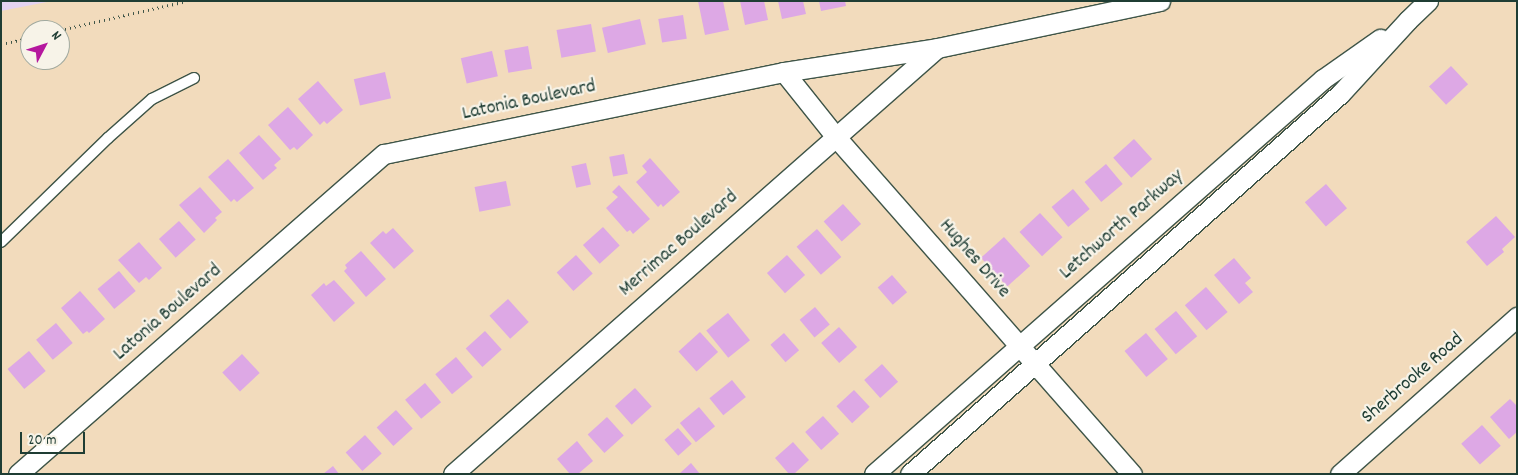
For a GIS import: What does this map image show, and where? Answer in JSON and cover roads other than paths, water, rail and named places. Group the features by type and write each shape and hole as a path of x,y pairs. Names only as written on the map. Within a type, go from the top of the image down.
{"street":[{"name":"Latonia Boulevard","path":"18,474 384,154 784,72 937,48 1160,1"},
{"name":"Letchworth Parkway","path":"910,474 1340,94 1428,1"},
{"name":"Letchworth Parkway","path":"874,474 1323,79 1408,20"},
{"name":"Merrimac Boulevard","path":"453,474 937,48"},
{"name":"Hughes Drive","path":"784,72 835,136 1132,474"},
{"name":"Sherbrooke Road","path":"1340,474 1517,317"}],"lane":[{"path":"1,242 108,138 152,99 194,78"}]}
